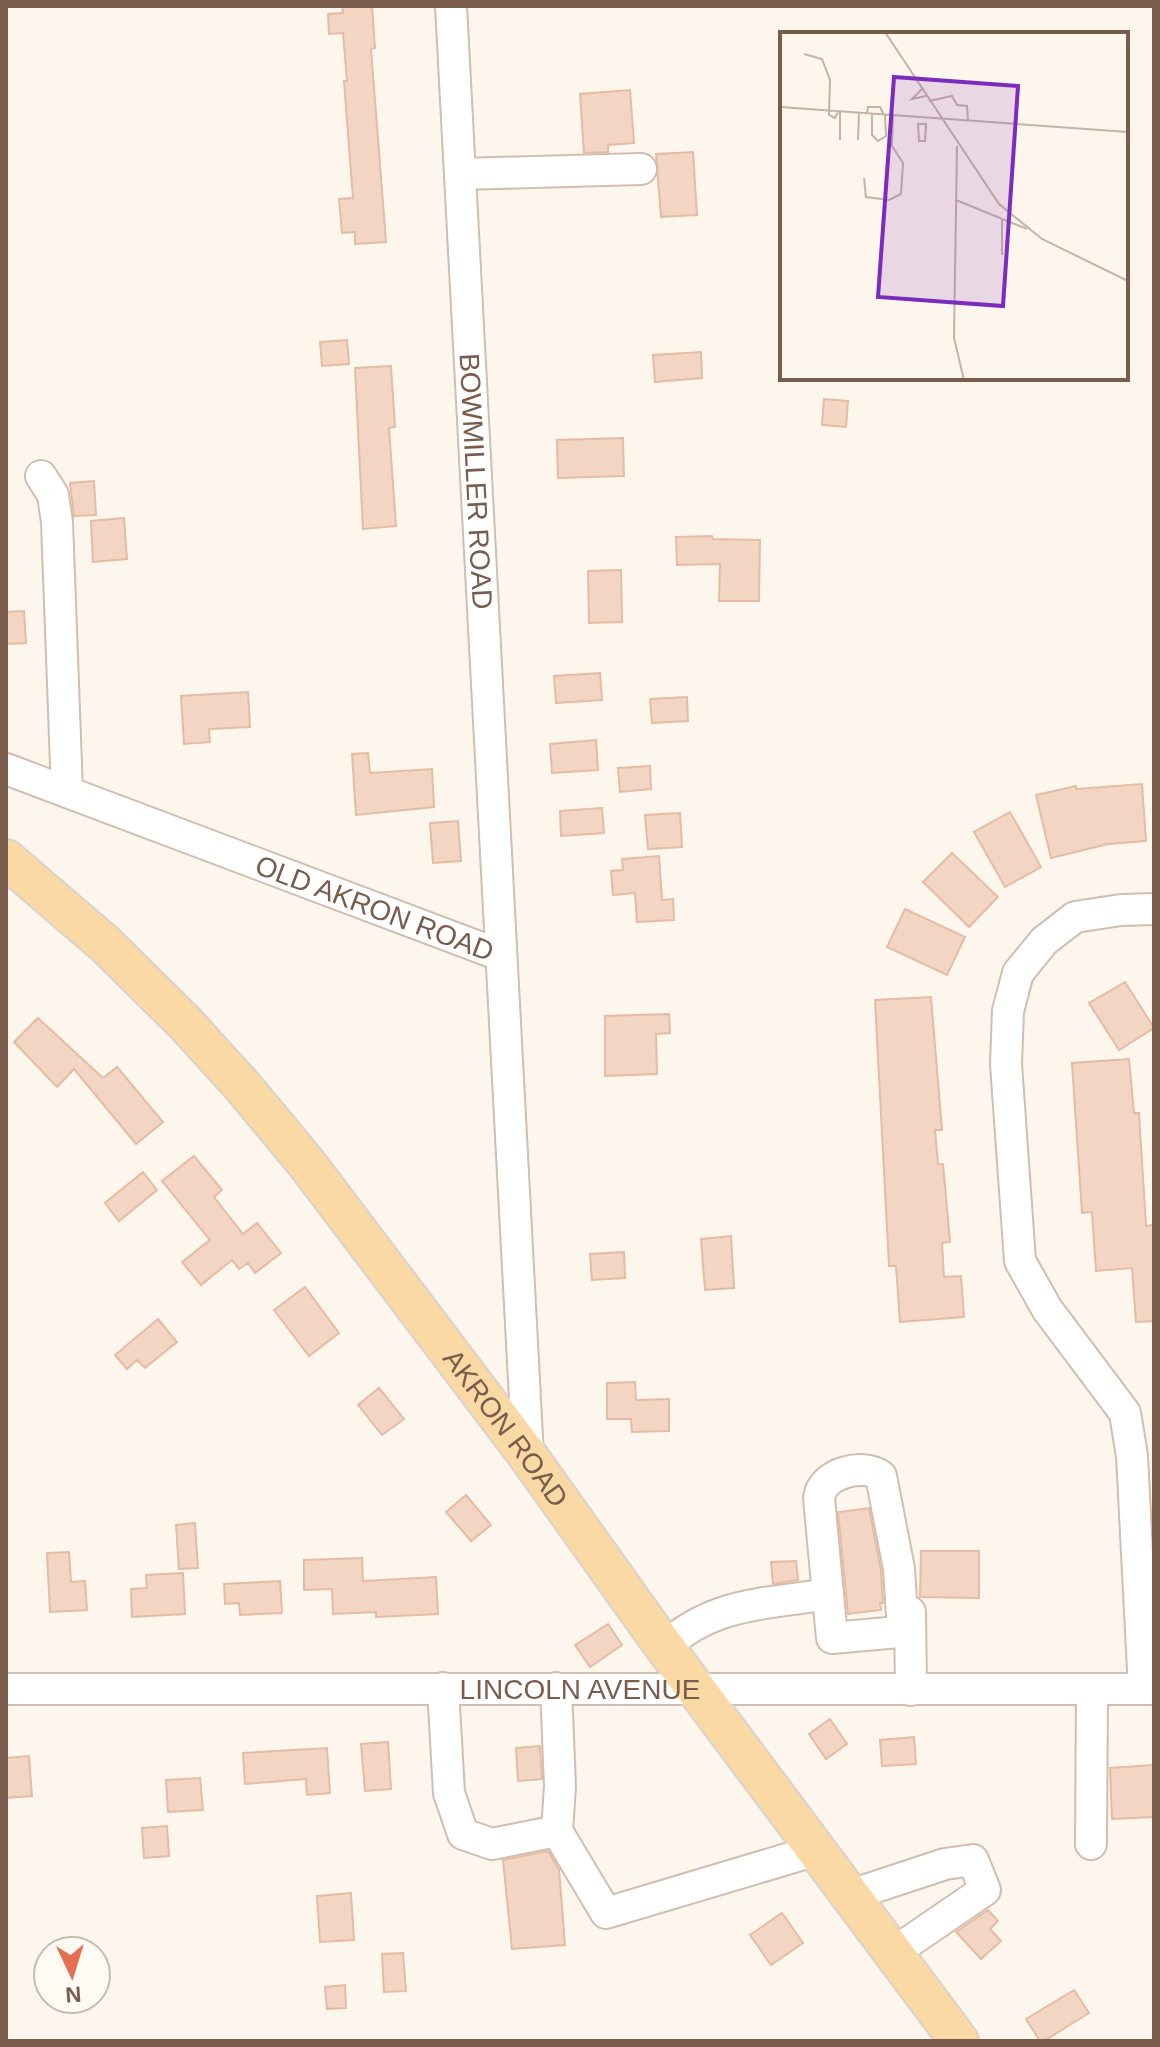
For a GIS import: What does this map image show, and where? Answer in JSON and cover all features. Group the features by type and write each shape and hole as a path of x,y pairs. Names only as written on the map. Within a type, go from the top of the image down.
{"main road":[{"name":"AKRON ROAD","path":"6,859 105,944 208,1046 307,1164 528,1456 665,1647 959,2041"}],"street":[{"name":"BOWMILLER ROAD","path":"451,6 500,955"},
{"path":"460,174 641,169"},
{"path":"41,476 53,495 57,522 67,792"},
{"name":"OLD AKRON ROAD","path":"6,769 500,955 528,1456"},
{"path":"1149,1689 1132,1456 1125,1413 1047,1309 1020,1261 1006,1064 1008,1011 1018,973 1044,941 1075,917 1154,909"},
{"path":"838,1689 820,1488 827,1480 841,1474 874,1471 881,1476 890,1515 907,1631 911,1690"},
{"path":"907,1631 908,1498"},
{"path":"665,1647 695,1622 728,1609 828,1594"},
{"path":"832,1638 907,1631"},
{"path":"443,1688 449,1793 463,1834 492,1844 557,1831"},
{"path":"556,1688 560,1786 557,1831 606,1913 817,1850"},
{"name":"LINCOLN AVENUE","path":"6,1689 1149,1689"},
{"path":"1091,1844 1092,1689"},
{"path":"851,1895 945,1864 973,1860 985,1890 893,1953"}],"building":[{"path":"342,6 372,6 375,48 371,49 386,242 355,244 355,232 342,233 339,199 353,198 344,81 347,81 343,33 329,34 328,14 343,13"},
{"path":"630,90 634,143 608,145 608,152 584,153 580,94"},
{"path":"693,152 697,215 661,217 656,154"},
{"path":"347,340 349,364 322,366 320,342"},
{"path":"701,352 702,378 655,382 653,355"},
{"path":"391,366 395,427 389,428 396,526 363,529 355,368"},
{"path":"824,399 848,401 846,427 822,425"},
{"path":"623,438 624,476 558,478 557,440"},
{"path":"94,481 96,515 74,516 70,483"},
{"path":"124,518 127,559 93,562 91,521"},
{"path":"712,536 713,539 760,540 759,601 719,601 720,564 677,565 676,537"},
{"path":"621,570 622,622 589,623 588,571"},
{"path":"24,611 26,643 6,644 6,612"},
{"path":"600,673 602,700 556,703 554,676"},
{"path":"248,692 250,727 209,729 210,742 184,744 181,696"},
{"path":"687,697 688,721 652,723 650,699"},
{"path":"596,740 598,770 552,773 550,744"},
{"path":"368,753 370,773 432,769 434,807 356,815 352,754"},
{"path":"650,766 651,789 620,792 618,768"},
{"path":"1142,784 1146,841 1108,844 1051,858 1036,795 1076,786 1076,789"},
{"path":"602,808 604,833 561,836 560,811"},
{"path":"1010,812 1041,867 1005,887 974,832"},
{"path":"680,813 682,847 648,849 645,815"},
{"path":"458,821 461,861 433,863 430,823"},
{"path":"952,853 998,897 969,927 923,882"},
{"path":"659,856 662,900 673,899 674,920 637,922 635,893 613,895 611,871 623,870 622,859"},
{"path":"905,909 965,937 947,975 887,947"},
{"path":"1125,982 1154,1028 1119,1050 1089,1003"},
{"path":"931,997 942,1130 935,1130 938,1164 943,1164 950,1242 942,1243 944,1277 961,1276 964,1317 900,1322 896,1266 889,1266 875,1000"},
{"path":"669,1014 670,1033 656,1034 657,1074 605,1076 605,1016"},
{"path":"38,1018 103,1078 117,1067 163,1122 136,1144 74,1069 57,1087 14,1042"},
{"path":"1129,1059 1134,1113 1139,1113 1146,1226 1154,1225 1154,1321 1136,1322 1132,1268 1096,1271 1092,1212 1082,1213 1072,1063"},
{"path":"194,1156 222,1190 214,1197 243,1234 257,1223 281,1253 255,1273 248,1263 239,1269 232,1260 201,1285 182,1262 210,1240 162,1181"},
{"path":"143,1172 157,1190 119,1221 105,1203"},
{"path":"731,1236 734,1288 705,1290 701,1239"},
{"path":"624,1252 625,1278 592,1280 590,1254"},
{"path":"305,1287 339,1333 309,1356 274,1310"},
{"path":"158,1319 177,1342 145,1368 137,1360 127,1369 115,1355"},
{"path":"635,1382 636,1400 669,1399 669,1431 632,1432 631,1419 607,1419 607,1383"},
{"path":"379,1388 404,1419 382,1435 358,1405"},
{"path":"466,1495 491,1525 471,1541 446,1512"},
{"path":"869,1508 881,1571 883,1603 880,1603 881,1610 848,1614 838,1512"},
{"path":"195,1523 198,1568 179,1569 176,1525"},
{"path":"921,1551 979,1551 979,1598 920,1597"},
{"path":"69,1552 71,1582 85,1581 87,1610 50,1612 47,1553"},
{"path":"362,1558 363,1581 436,1577 438,1614 376,1617 376,1612 333,1614 332,1589 304,1590 304,1560"},
{"path":"796,1561 798,1580 773,1584 771,1562"},
{"path":"183,1573 185,1614 132,1617 131,1589 147,1588 146,1575"},
{"path":"280,1581 282,1613 240,1615 239,1603 225,1604 224,1584"},
{"path":"608,1624 622,1645 590,1667 575,1645"},
{"path":"830,1719 847,1744 826,1759 809,1734"},
{"path":"914,1737 916,1764 882,1766 880,1740"},
{"path":"388,1742 391,1789 365,1791 361,1744"},
{"path":"540,1746 542,1779 518,1781 516,1748"},
{"path":"327,1748 330,1793 307,1795 306,1779 245,1784 243,1753"},
{"path":"29,1756 32,1796 6,1798 6,1758"},
{"path":"1153,1765 1154,1817 1112,1819 1110,1768"},
{"path":"200,1778 203,1810 168,1812 166,1780"},
{"path":"167,1826 169,1856 144,1858 142,1828"},
{"path":"548,1851 559,1870 565,1945 512,1949 503,1860"},
{"path":"351,1893 354,1940 320,1942 317,1896"},
{"path":"988,1910 998,1921 990,1929 1001,1941 981,1959 956,1932"},
{"path":"782,1913 803,1943 771,1965 750,1935"},
{"path":"403,1953 406,1991 384,1992 382,1954"},
{"path":"345,1985 346,2008 327,2009 325,1987"},
{"path":"1074,1990 1089,2013 1040,2041 1026,2019"}]}
